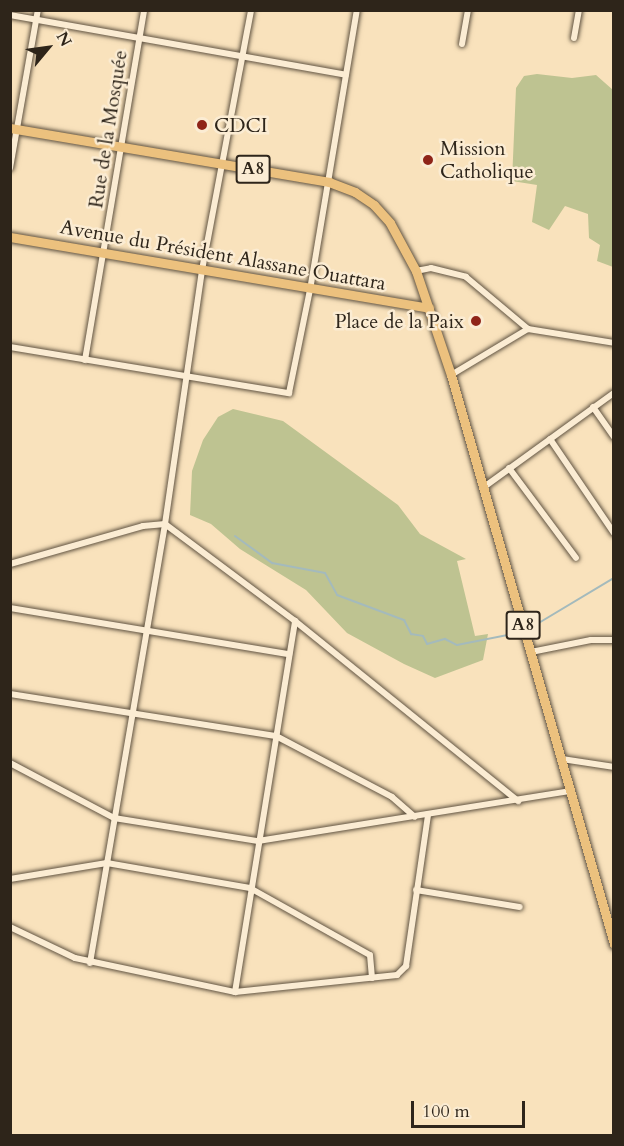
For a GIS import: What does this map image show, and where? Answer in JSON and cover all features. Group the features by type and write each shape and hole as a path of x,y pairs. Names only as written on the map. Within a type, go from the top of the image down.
{"main road":[{"name":"A8","path":"14,129 329,182 355,192 374,205 406,247 451,375 614,944"},
{"name":"Avenue du Président Alassane Ouattara","path":"10,237 310,290 429,308"}],"street":[{"path":"10,168 14,129 38,10"},
{"name":"Rue de la Mosquée","path":"85,360 144,10"},
{"path":"90,963 165,524 202,270 251,10"},
{"path":"10,347 185,378 289,393 310,290 357,10"},
{"path":"462,44 468,10"},
{"path":"574,38 579,10"},
{"path":"10,15 346,75"},
{"path":"416,271 431,268 466,277 528,329 614,343"},
{"path":"451,375 528,329"},
{"path":"484,487 614,393"},
{"path":"593,407 614,437"},
{"path":"550,439 614,533"},
{"path":"509,468 576,558"},
{"path":"10,564 143,526 165,524 295,621 518,801"},
{"path":"10,608 290,654"},
{"path":"235,992 295,621"},
{"path":"531,651 581,641 614,640"},
{"path":"10,694 131,715 276,736 392,797 415,817"},
{"path":"561,759 614,767"},
{"path":"10,763 114,818 258,841 571,791"},
{"path":"10,927 90,963 235,992 397,975 406,966 428,815"},
{"path":"10,879 107,863 250,888 370,955 372,978"},
{"path":"416,890 520,907"}],"green space":[{"path":"537,74 572,78 596,75 613,90 613,267 597,261 600,245 589,238 588,214 565,206 549,230 532,222 537,185 512,181 516,88 524,76"},
{"path":"233,409 283,421 398,505 420,534 466,559 457,561 475,636 488,634 483,660 435,678 404,664 347,633 306,590 240,549 211,524 190,515 192,471 203,440 218,417"}],"waterway":[{"path":"235,536 272,563 325,573 337,595 404,620 411,634 423,636 427,644 445,639 457,645 513,634"},
{"path":"532,627 614,578"}],"place":[{"name":"CDCI","path":"202,125"},
{"name":"Mission Catholique","path":"428,160"},
{"name":"Place de la Paix","path":"476,321"}]}
